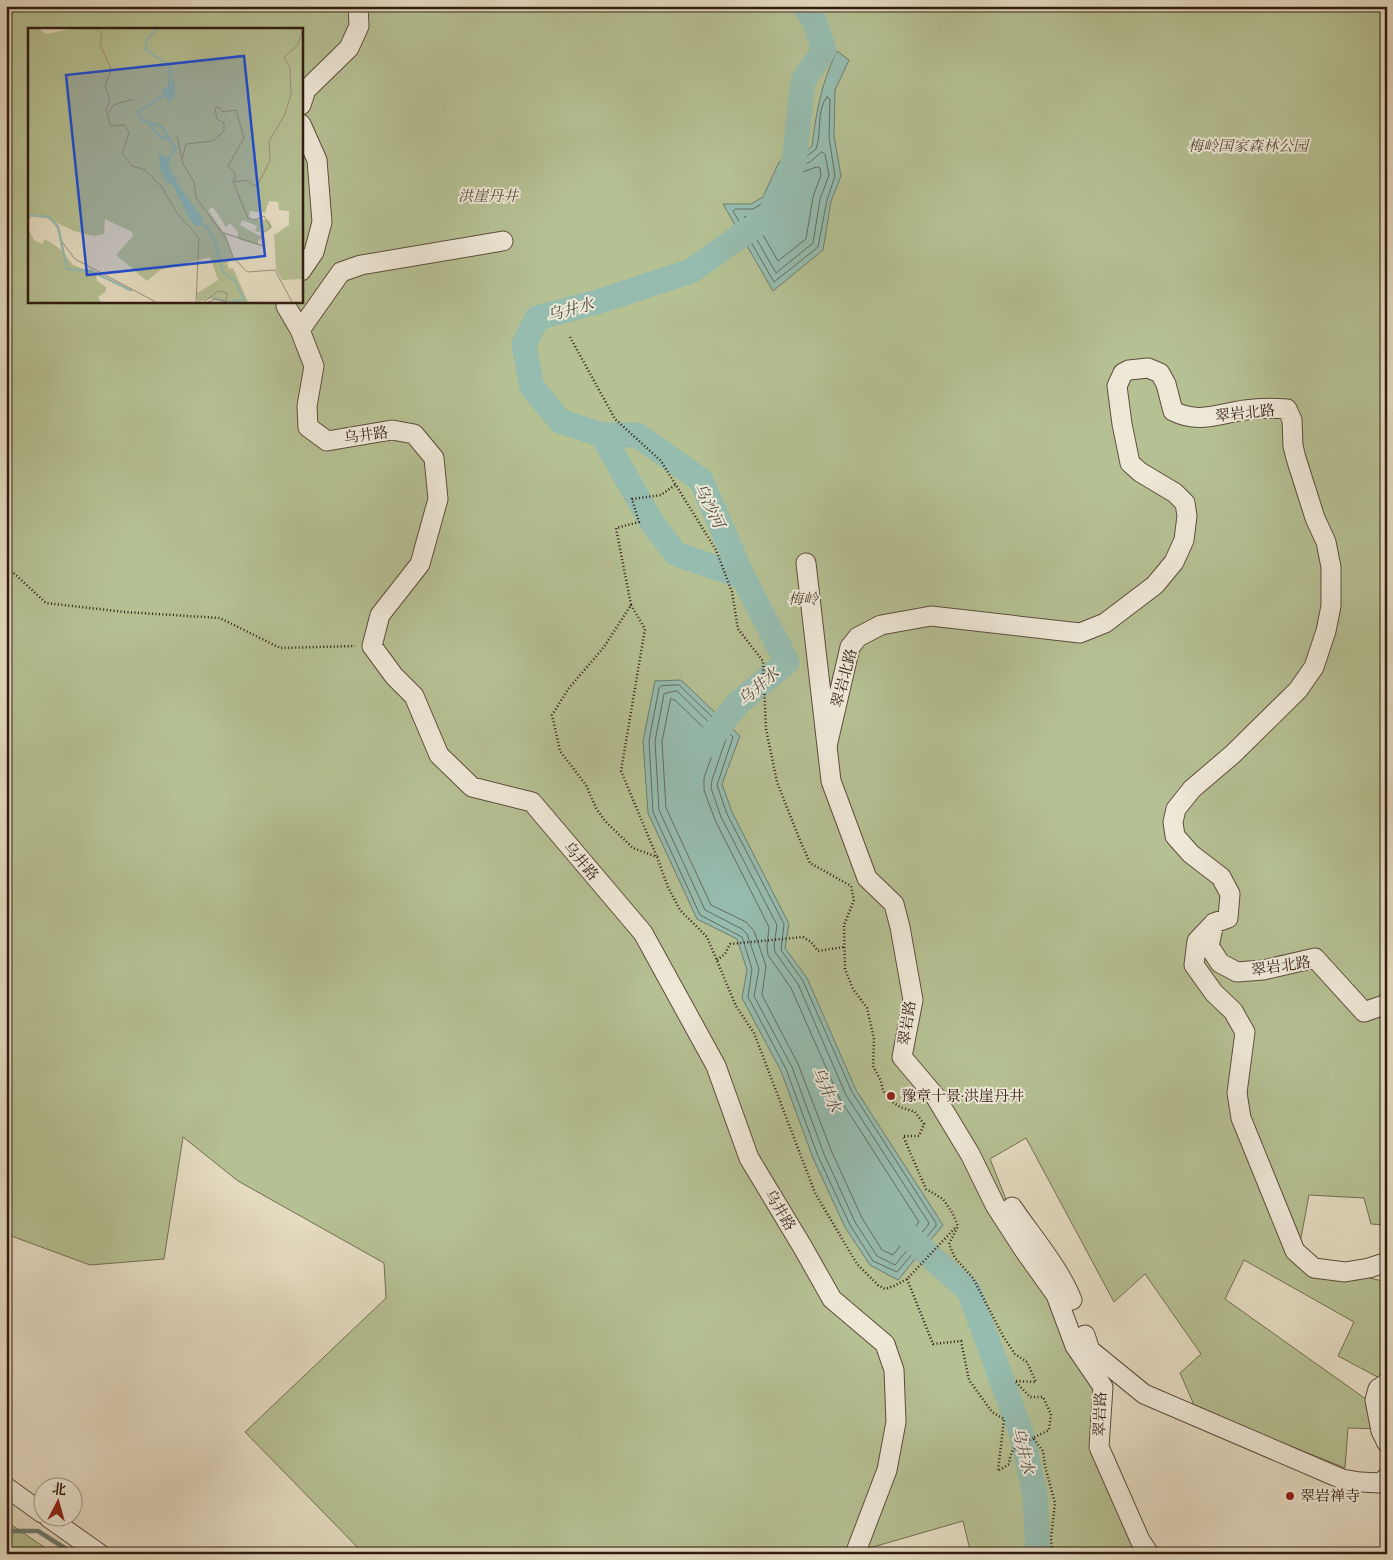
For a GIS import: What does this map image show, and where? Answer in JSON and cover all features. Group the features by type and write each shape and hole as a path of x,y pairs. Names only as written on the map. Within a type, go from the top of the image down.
{"street":[{"path":"302,102 306,90 349,48 359,26 358,6"},
{"path":"302,126 317,160 322,222 314,252 302,270"},
{"path":"300,330 341,272 361,265 503,241"},
{"name":"乌井路","path":"286,302 286,306 300,330 314,366 307,406 308,427 327,441 392,430 414,434 434,458 438,499 420,564 380,615 372,646 394,676 414,696 439,755 472,787 532,802 642,933 716,1066 749,1158 832,1299 886,1344 894,1370 896,1422 887,1470 855,1554"},
{"name":"翠岩北路","path":"827,746 850,646 858,637 870,630 881,625 931,616 1080,633 1105,623 1155,585 1174,562 1184,540 1187,516 1185,503 1175,493 1140,472 1130,463 1117,386 1123,373 1128,370 1148,368 1160,373 1166,384 1173,411 1184,417 1197,419 1247,410 1288,410 1292,420 1293,446 1296,458 1315,518 1326,542 1332,567 1331,606 1326,631 1314,667 1298,690 1233,754 1192,789 1176,809 1173,822 1175,836 1191,854 1221,877 1230,894 1228,918 1214,923 1209,946 1220,963 1237,972 1263,970 1315,958 1364,1012 1387,1004"},
{"name":"翠岩路","path":"806,563 831,781 866,878 894,904 900,927 913,1000 902,1057 935,1096 970,1154 995,1205 1056,1295 1075,1346 1103,1387 1099,1447 1140,1540 1149,1554"},
{"path":"1214,923 1197,941 1194,965 1214,993 1233,1011 1245,1032 1237,1093 1238,1106 1241,1118 1294,1251 1314,1268 1344,1272 1369,1268 1387,1262"},
{"path":"1012,1207 1069,1292 1090,1350 1144,1394 1342,1478 1360,1482 1381,1483 1387,1477"},
{"path":"1387,1383 1378,1389 1374,1400 1381,1431 1387,1443"},
{"path":"6,1487 32,1506"},
{"path":"63,1528 100,1554"}],"path":[{"path":"570,337 615,419 660,461 716,550 732,592 738,629 762,661 766,729 777,782 799,838 810,863 851,886 854,900 844,925 845,969 853,989 867,1008 874,1039 874,1066 881,1080 883,1091 890,1101 900,1108 915,1112 924,1124 919,1136 903,1136 926,1189 943,1199 953,1214 958,1226 949,1244 955,1258 973,1278 1003,1336 1015,1354 1026,1362 1036,1382 1015,1381 1030,1397 1043,1397 1051,1414 1049,1430 1014,1448 1010,1453 1009,1464 998,1471 1004,1419 992,1412 969,1380 961,1341 933,1344 907,1279"},
{"path":"676,485 661,495 632,498 639,522 616,528 631,605 645,629 621,771 658,857 668,887 680,910 707,937 736,1006 754,1033 815,1193 858,1264 878,1285 886,1289 907,1279 958,1226"},
{"path":"6,566 46,603 125,612 220,618 280,648 372,646"},
{"path":"631,605 604,647 569,688 552,715 560,751 586,784 596,808 605,821 633,848 658,857"},
{"path":"718,960 726,954 730,944 803,937 811,942 818,951 844,947"},
{"path":"1033,1439 1043,1451 1055,1503 1051,1538 1052,1554"}],"green space":[{"name":"梅岭","path":"6,6 1387,6 1387,1225 1371,1224 1364,1198 1309,1195 1297,1259 1387,1281 1387,1382 1338,1356 1354,1322 1244,1260 1225,1299 1387,1414 1386,1429 1348,1428 1345,1468 1194,1405 1180,1373 1201,1354 1145,1274 1114,1302 1026,1138 990,1159 1018,1229 1071,1328 1105,1375 1105,1446 1139,1554 971,1554 963,1521 842,1554 364,1554 245,1432 386,1298 384,1263 238,1181 183,1137 164,1259 90,1265 6,1234"},
{"path":"6,1521 54,1554 6,1554"}],"water":[{"path":"837,51 849,60 835,90 834,136 841,176 831,201 823,250 773,291 723,204 751,204 763,197 779,162 805,152 812,146 820,97"},
{"path":"681,680 740,736 722,784 732,812 789,924 785,948 807,978 856,1090 943,1225 898,1280 870,1265 845,1227 813,1158 781,1071 742,998 747,970 737,939 697,919 648,813 643,741 655,681"}],"waterway":[{"name":"乌井水","path":"704,747 738,703 787,662 743,577 676,554 651,521 602,435 560,421 532,387 524,345 537,318 597,302 691,271 770,215 794,162 803,81 824,50 814,20 804,6"},
{"name":"乌沙河","path":"602,435 637,435 701,480 743,577"},
{"name":"乌井水","path":"897,1226 969,1291 1022,1435 1035,1495 1038,1554"},
{"path":"6,1531 38,1531 74,1554"}],"place":[{"name":"豫章十景·洪崖丹井","path":"891,1096"},
{"name":"翠岩禅寺","path":"1290,1496"}],"park label":[{"name":"梅岭国家森林公园","path":"1248,146"},
{"name":"洪崖丹井","path":"488,196"}]}
